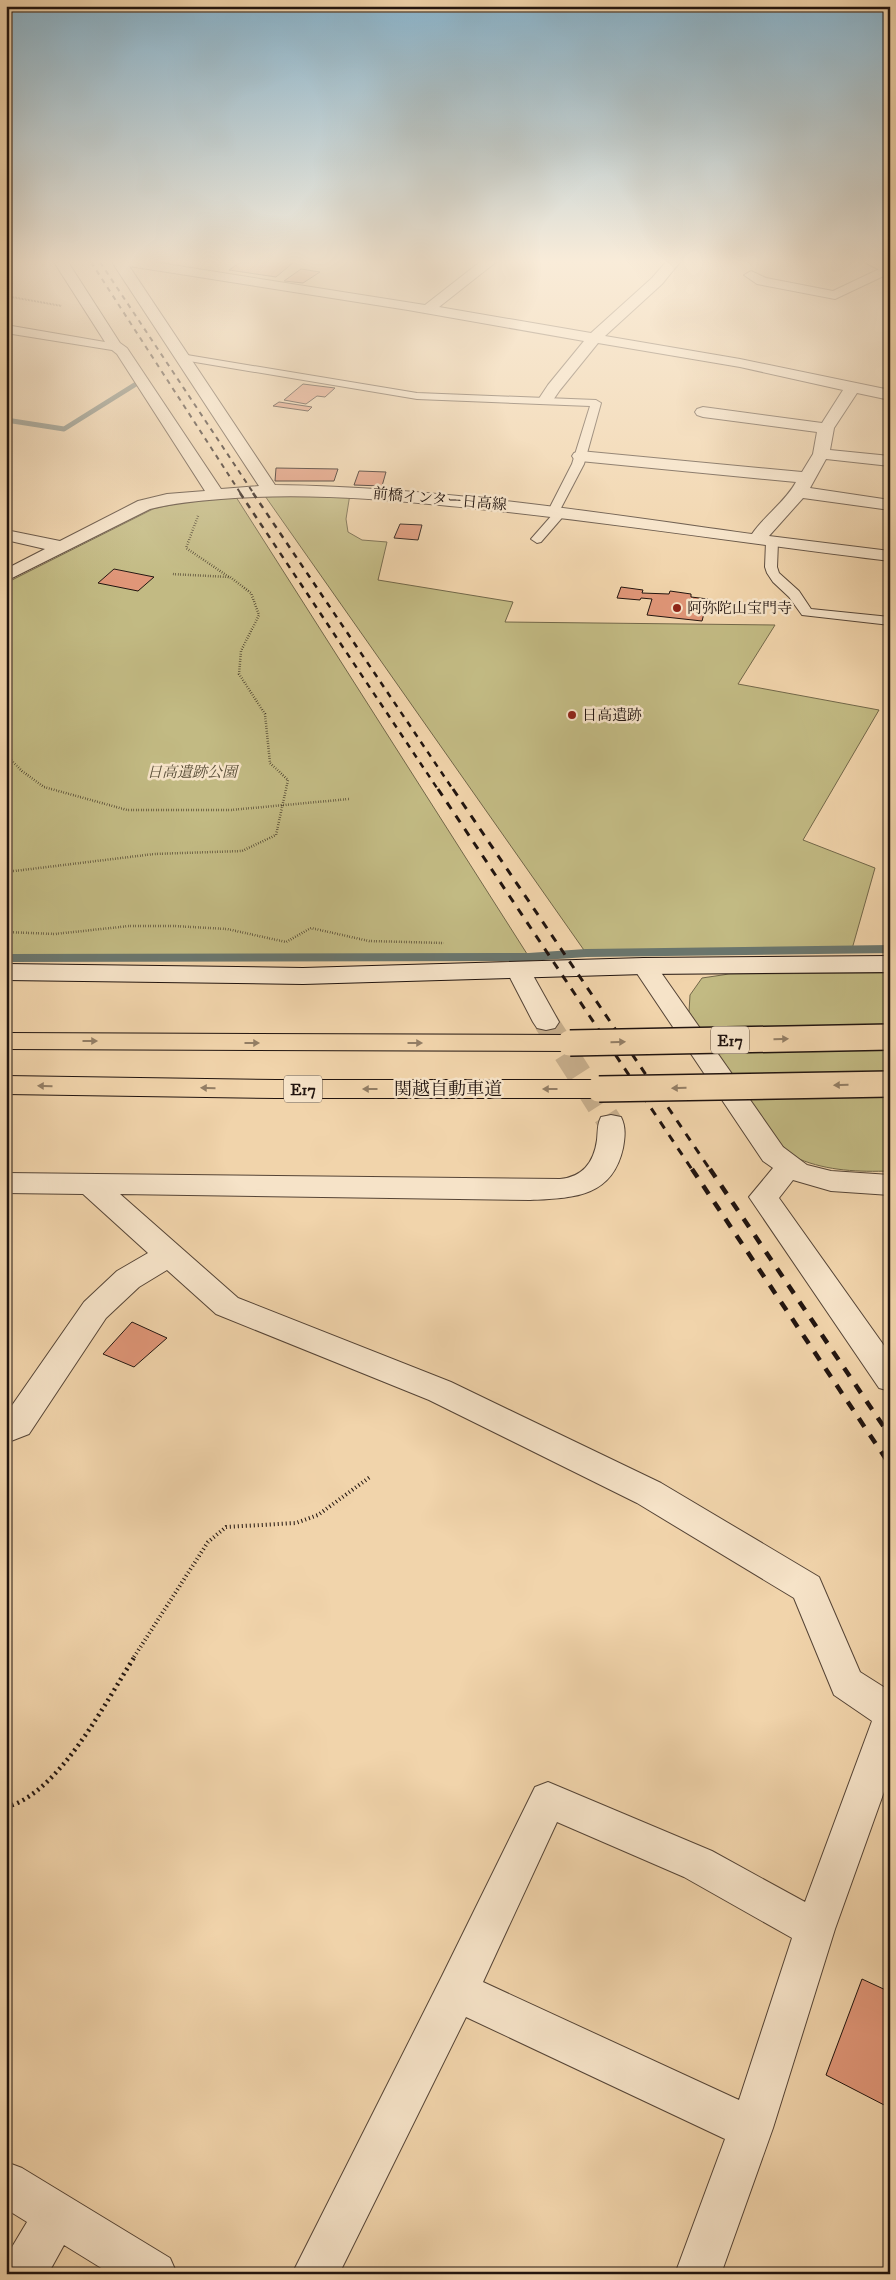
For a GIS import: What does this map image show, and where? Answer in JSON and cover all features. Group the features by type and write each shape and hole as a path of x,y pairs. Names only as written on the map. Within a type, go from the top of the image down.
{"main road":[{"name":"E17","path":"6,1041 570,1043 890,1037"},
{"name":"関越自動車道","path":"6,1085 276,1089 599,1089 890,1084"}],"street":[{"path":"133,368 216,494"},
{"path":"189,368 270,490"},
{"path":"546,400 569,368"},
{"path":"764,368 890,395"},
{"path":"764,541 767,525 803,485 821,454 826,428 852,388"},
{"path":"703,412 826,428"},
{"path":"821,454 890,461"},
{"path":"580,456 803,485 890,505"},
{"name":"前橋インター日高線","path":"6,576 144,504 167,499 270,490 347,491 558,511 764,541 890,556"},
{"path":"6,534 62,547"},
{"path":"6,972 303,976 644,966 890,964"},
{"path":"644,966 773,1154 798,1172 831,1181 890,1185"},
{"path":"518,970 546,1022"},
{"path":"6,1183 92,1186 530,1190 576,1187 589,1181 605,1163 612,1142 611,1124"},
{"path":"790,1166 763,1197 890,1379"},
{"path":"92,1186 227,1306 440,1391 649,1493 807,1588 847,1683 890,1712"},
{"path":"6,1427 11,1428 18,1425 95,1310 128,1279 168,1255"},
{"path":"698,2274 751,2128 815,1929 890,1722"},
{"path":"315,2274 457,1991 548,1800 698,1864 815,1929"},
{"path":"457,1991 751,2128"},
{"path":"6,2184 154,2274"},
{"path":"22,2274 57,2215"}],"lane":[{"path":"256,368 417,396 596,403 580,456 558,511 537,539"},
{"path":"764,541 773,573 794,594 807,612 890,621"}],"path":[{"path":"6,872 154,854 242,851 276,835 285,804 288,780 270,764 265,714 240,674 241,651 259,615 251,593 186,548 200,511"},
{"path":"171,574 230,577"},
{"path":"6,755 22,771 44,787 127,810 231,810 349,799"},
{"path":"6,932 55,934 129,926 174,926 227,929 286,942 311,928 369,941 444,943"},
{"path":"6,1807 18,1804 50,1780 83,1737 208,1542 226,1527 289,1524 318,1515 370,1477"}],"green space":[{"path":"350,494 346,519 348,532 362,540 387,542 378,580 513,602 505,622 775,625 738,684 879,710 803,840 875,868 852,949 586,953 265,496"},
{"name":"日高遺跡公園","path":"236,497 529,957 6,957 6,583 153,509 189,501"},
{"path":"890,973 890,1171 844,1170 821,1166 799,1159 787,1150 773,1135 725,1068 689,1012 690,995 702,978 729,974"}],"building":[{"path":"303,384 335,388 325,397 317,396 306,404 284,400"},
{"path":"279,402 312,407 308,411 273,406"},
{"path":"276,468 338,469 334,481 275,481"},
{"path":"359,471 386,472 382,486 354,485"},
{"path":"400,524 422,525 418,540 394,538"},
{"path":"114,569 154,577 138,591 98,583"},
{"name":"阿弥陀山宝門寺","path":"621,587 643,590 642,593 669,594 670,591 691,594 691,597 708,599 702,621 647,615 652,599 617,598"},
{"path":"132,1322 167,1338 134,1367 103,1354"},
{"path":"862,1979 890,1992 890,2108 826,2075"}],"waterway":[{"path":"6,420 64,429 136,384"},
{"path":"6,958 529,957 586,953 890,949"}],"tunnel":[{"path":"546,1022 611,1124"}],"railway":[{"path":"160,368 241,494"},
{"path":"171,368 254,494"},
{"path":"240,493 439,791"},
{"path":"253,493 454,791"},
{"path":"438,789 693,1171"},
{"path":"453,789 711,1171"},
{"path":"692,1169 890,1465"},
{"path":"710,1169 890,1436"}],"place":[{"name":"阿弥陀山宝門寺","path":"677,608"},
{"name":"日高遺跡","path":"572,715"}]}
